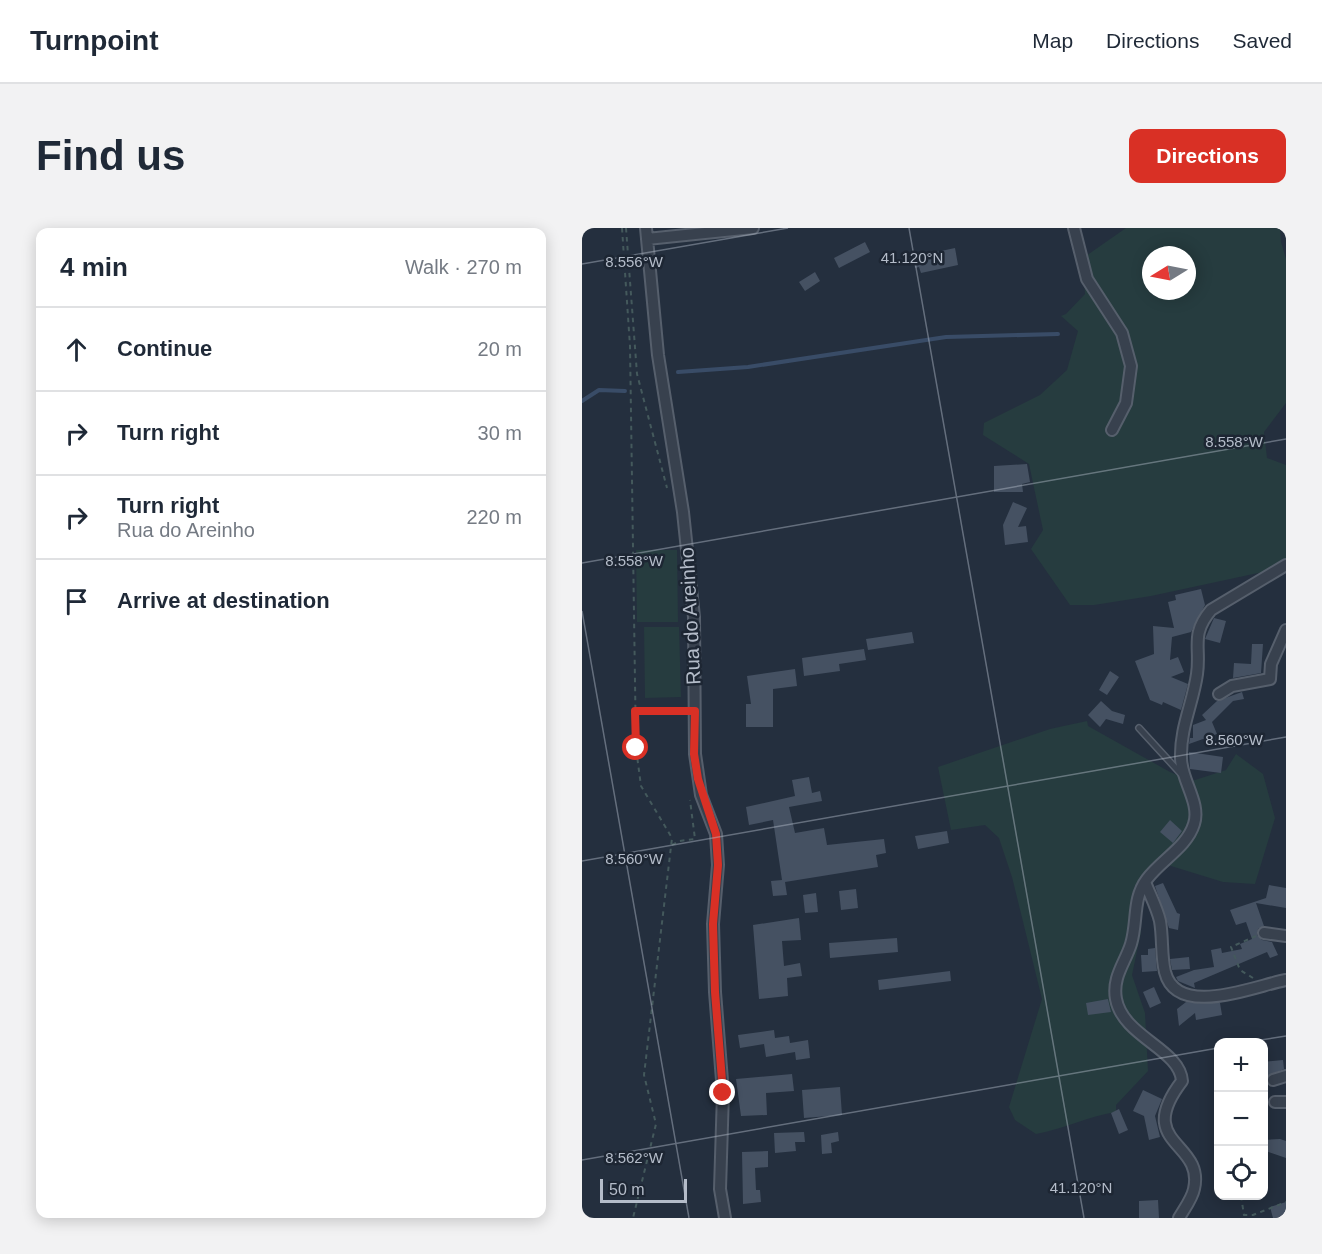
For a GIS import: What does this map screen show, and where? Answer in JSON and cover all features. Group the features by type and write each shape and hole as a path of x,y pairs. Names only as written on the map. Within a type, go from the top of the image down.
{"street":[{"path":"647,234 753,228"},
{"path":"1074,228 1087,279 1122,333 1131,366 1126,402 1112,430"},
{"name":"Rua do Areinho","path":"647,234 658,355 683,512 694,617 694,754 698,779 716,834 718,865 713,924 715,992 723,1093 720,1189 724,1218"},
{"path":"1179,1218 1195,1188 1194,1174 1188,1159 1166,1128 1164,1114 1168,1100 1182,1081 1182,1073 1174,1062 1131,1028 1120,1014 1116,998 1116,977 1132,941 1137,894 1145,882 1188,838 1195,823 1195,807 1183,777 1181,738 1197,673 1197,635 1204,618 1211,610 1286,565"},
{"path":"1219,694 1232,686 1270,679 1271,664 1286,630"},
{"path":"1145,882 1160,920 1164,971 1174,989 1182,995 1200,998 1286,980"},
{"path":"1264,933 1286,936"},
{"path":"1273,1080 1286,1076"}],"lane":[{"path":"1139,728 1183,777"}],"path":[{"path":"624,228 630,346 635,711 641,786 672,838 644,1075 656,1124 633,1218"},
{"path":"625,263 649,261"},
{"path":"625,263 640,394 670,496"},
{"path":"635,711 695,711"},
{"path":"671,846 679,841 695,839 690,798"},
{"path":"1264,933 1231,947 1240,969 1264,984"},
{"path":"1242,1200 1244,1215 1253,1215 1286,1202"}],"green space":[{"path":"1126,228 1280,228 1286,259 1286,403 1264,432 1267,458 1286,465 1286,567 1151,596 1094,605 1070,605 1031,549 1043,530 1029,464 983,435 984,423 1040,395 1067,370 1078,331 1061,316 1066,314 1085,294 1083,258"},
{"path":"636,550 677,550 678,622 637,622"},
{"path":"644,627 679,627 681,697 645,698"},
{"path":"1087,721 1088,726 1170,772 1192,781 1226,770 1236,754 1263,774 1275,818 1255,884 1223,882 1158,862 1134,887 1141,932 1132,975 1145,1013 1148,1071 1116,1105 1116,1112 1036,1134 1015,1120 1009,1107 1042,999 1012,877 999,838 985,825 951,830 938,767 1050,729"}],"building":[{"path":"865,242 870,252 839,268 834,258"},
{"path":"955,248 958,265 921,273 919,267 915,268 913,257"},
{"path":"815,272 820,281 805,291 799,282"},
{"path":"1027,464 1030,482 1022,484 1023,492 994,492 994,466"},
{"path":"1013,502 1027,508 1018,527 1026,526 1028,542 1005,545 1003,525"},
{"path":"1201,589 1205,605 1191,632 1172,637 1170,660 1178,657 1184,672 1171,677 1188,684 1181,710 1163,702 1162,705 1150,700 1135,661 1154,654 1153,626 1174,628 1168,602 1176,600 1175,595"},
{"path":"1214,618 1226,621 1220,643 1205,639"},
{"path":"912,632 914,643 868,650 866,639"},
{"path":"1252,644 1263,644 1261,673 1233,678 1234,663 1251,664"},
{"path":"864,649 866,660 839,664 840,671 804,676 802,658"},
{"path":"795,669 797,686 773,689 773,727 746,727 746,704 751,704 747,676"},
{"path":"1110,671 1119,677 1107,695 1099,690"},
{"path":"1242,692 1244,699 1233,701 1212,722 1217,734 1189,744 1190,738 1193,738 1193,725 1206,720 1202,715 1217,701"},
{"path":"1101,701 1112,711 1125,715 1123,724 1106,719 1100,727 1088,715"},
{"path":"1189,752 1223,757 1221,773 1190,769"},
{"path":"809,777 812,793 820,791 822,801 789,807 795,833 824,828 827,845 884,839 886,853 876,855 878,867 785,882 787,895 773,896 771,881 782,880 773,820 749,825 746,807 795,796 792,780"},
{"path":"1170,820 1182,831 1173,843 1160,832"},
{"path":"947,831 949,843 918,849 915,836"},
{"path":"1163,883 1177,913 1180,914 1178,930 1169,928 1155,886"},
{"path":"1269,885 1286,888 1286,908 1256,903 1264,926 1258,929 1257,935 1262,940 1272,942 1278,955 1270,958 1267,952 1194,983 1195,988 1178,981 1176,977 1194,970 1214,967 1211,950 1221,948 1222,953 1242,949 1240,944 1252,939 1246,922 1236,925 1230,910 1266,898"},
{"path":"856,889 858,908 841,910 839,891"},
{"path":"816,893 818,912 805,913 803,895"},
{"path":"799,918 801,940 782,941 784,966 800,963 802,976 787,978 788,996 759,999 753,925"},
{"path":"897,938 898,952 830,958 829,943"},
{"path":"1155,948 1157,971 1142,972 1141,955 1148,955 1148,949"},
{"path":"1189,957 1190,969 1172,970 1170,959"},
{"path":"950,971 951,981 879,990 878,980"},
{"path":"1154,987 1161,1003 1150,1008 1143,992"},
{"path":"1108,999 1111,1012 1088,1015 1086,1003"},
{"path":"1186,1002 1220,1003 1222,1015 1196,1020 1195,1013 1179,1026 1177,1009"},
{"path":"774,1030 775,1038 789,1036 790,1043 808,1040 810,1058 796,1060 795,1052 766,1057 764,1044 740,1048 738,1035"},
{"path":"1283,1060 1284,1069 1268,1076 1268,1062"},
{"path":"792,1074 794,1091 766,1093 767,1115 741,1116 736,1079"},
{"path":"840,1087 842,1115 804,1118 802,1090"},
{"path":"1143,1090 1162,1099 1155,1116 1160,1137 1149,1140 1144,1116 1133,1111"},
{"path":"1119,1109 1128,1130 1119,1134 1111,1113"},
{"path":"804,1132 805,1142 795,1142 796,1151 775,1153 774,1133"},
{"path":"838,1132 839,1141 831,1143 832,1153 822,1154 821,1135"},
{"path":"1268,1140 1286,1141 1286,1158 1268,1152"},
{"path":"768,1151 768,1167 755,1168 756,1190 760,1190 761,1202 743,1204 742,1152"},
{"path":"1158,1200 1159,1218 1139,1218 1139,1201"},
{"path":"1286,1202 1286,1218 1273,1218 1270,1207"}],"waterway":[{"path":"678,372 748,367 946,337 1058,334"},
{"path":"582,401 599,390 625,391"}],"route":[{"path":"636,748 635,711 695,711 694,754 698,779 701,795 716,834 718,865 713,924 715,992 723,1093"}]}
